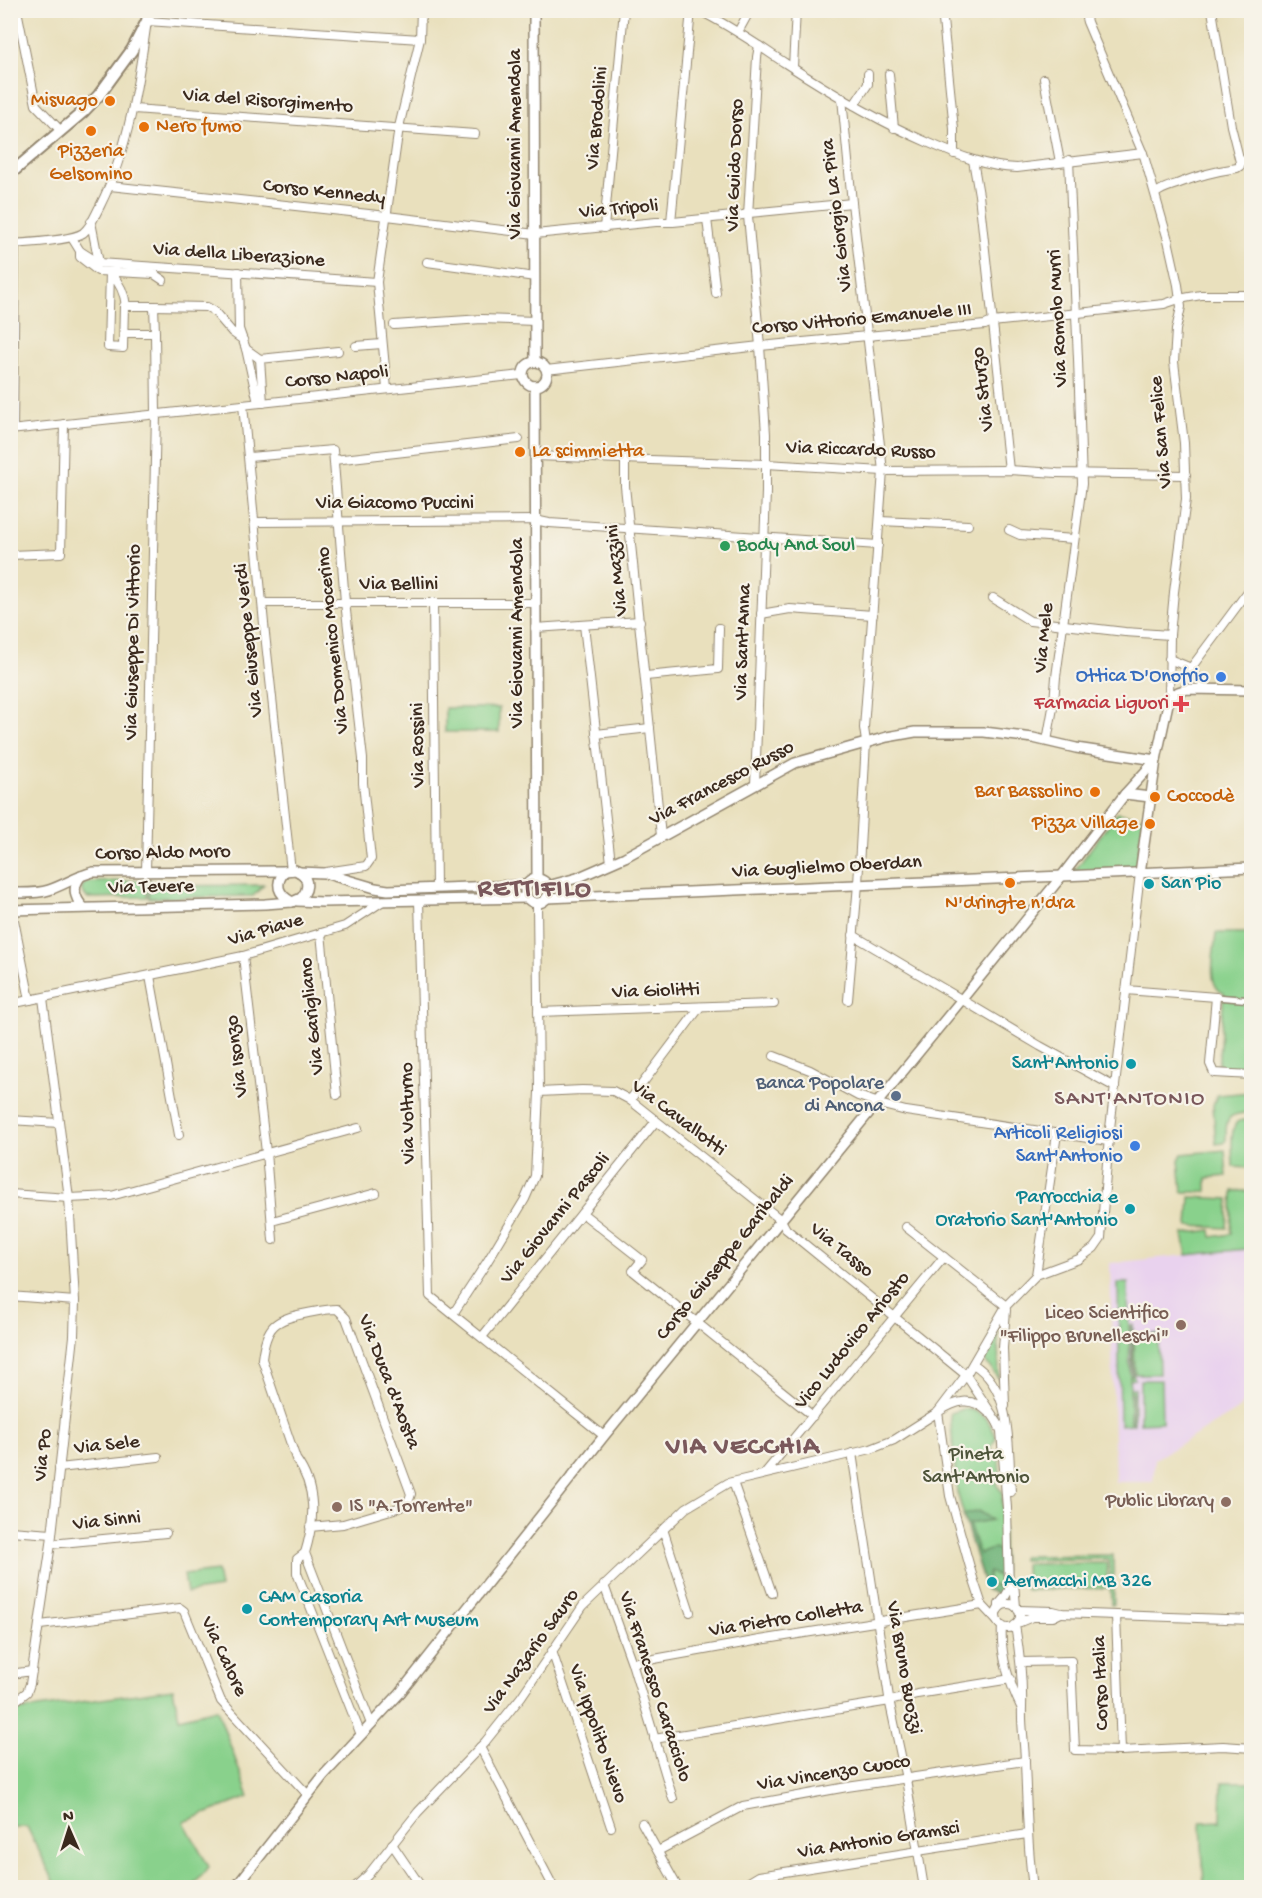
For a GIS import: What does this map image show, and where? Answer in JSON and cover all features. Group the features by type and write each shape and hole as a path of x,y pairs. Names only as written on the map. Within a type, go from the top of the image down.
{"main road":[{"path":"10,174 99,95 132,50 148,16"}],"street":[{"path":"17,10 36,105 61,131"},
{"path":"387,389 376,282 399,128 420,39 421,10"},
{"name":"Via Giovanni Amendola","path":"534,10 535,362"},
{"name":"Via Brodolini","path":"604,228 624,10"},
{"path":"671,222 691,10"},
{"path":"698,10 894,128 954,154 999,166 1017,168 1143,153"},
{"path":"738,32 750,10"},
{"path":"793,67 796,10"},
{"path":"942,10 954,129 954,154"},
{"name":"Via San Felice","path":"1084,10 1087,22 1143,153 1156,193 1181,307 1176,330 1174,362 1184,443 1186,499 1170,635 1169,699 1156,760 1140,873"},
{"path":"1156,193 1165,186 1191,177 1240,166 1212,10"},
{"path":"12,430 13,243 72,238 83,233 92,222 110,186 134,109 148,16 420,39"},
{"name":"Via Guido Dorso","path":"759,46 749,213 760,346 766,464"},
{"path":"854,105 868,84 868,74"},
{"path":"889,74 894,128"},
{"name":"Via Romolo Murri","path":"1044,79 1064,161 1076,312 1082,473"},
{"name":"Via Giorgio La Pira","path":"842,98 883,471 864,728 866,742 858,884 848,1000"},
{"name":"Via del Risorgimento","path":"134,109 475,134"},
{"path":"1240,162 1251,159"},
{"name":"Via Sturzo","path":"973,160 979,195 1009,470"},
{"name":"Corso Kennedy","path":"110,186 535,234"},
{"name":"Via Tripoli","path":"535,234 707,219 852,203"},
{"path":"707,219 716,293"},
{"path":"92,222 99,263"},
{"name":"Via della Liberazione","path":"72,238 80,251 99,263 376,282"},
{"name":"Via della Liberazione","path":"80,251 80,257 98,271 154,274 163,280"},
{"path":"427,262 535,277"},
{"path":"110,272 118,281 126,300 123,348 108,347 110,272"},
{"path":"238,272 239,328 260,403"},
{"name":"Corso Vittorio Emanuele III","path":"546,370 760,346 985,325 992,322 1076,312 1164,304 1201,295 1251,295"},
{"path":"126,306 207,307 214,311 231,332 243,340"},
{"path":"154,306 156,414"},
{"path":"394,325 482,320 535,321"},
{"path":"124,333 154,333"},
{"path":"356,346 382,344"},
{"path":"246,349 260,359 260,403"},
{"name":"Corso Napoli","path":"260,359 338,351"},
{"path":"535,362 542,364 546,370 544,381 535,386 528,384 522,375 527,364 535,362"},
{"name":"Corso Napoli","path":"12,430 522,375"},
{"name":"Via Giovanni Amendola","path":"535,386 537,879"},
{"name":"Via Giuseppe Verdi","path":"243,405 292,871"},
{"name":"Via Giuseppe Di Vittorio","path":"147,872 156,414"},
{"path":"10,555 61,553 64,424"},
{"path":"249,457 333,450 334,459 519,439"},
{"name":"Via Riccardo Russo","path":"535,456 766,464 883,471 1009,470 1186,475"},
{"name":"Via Domenico Mocerino","path":"324,873 366,866 371,859 363,783 363,759 345,602 334,459"},
{"name":"Via Mazzini","path":"625,460 629,528 661,836"},
{"name":"Via Sant'Anna","path":"755,785 766,464"},
{"name":"Via Mele","path":"1047,741 1054,702 1082,473"},
{"name":"Via Giacomo Puccini","path":"256,522 535,520 549,523 878,544"},
{"path":"880,521 968,525"},
{"path":"1009,530 1020,535 1074,538"},
{"path":"1191,668 1251,586"},
{"path":"993,598 1030,621 1170,635"},
{"name":"Via Rossini","path":"433,602 436,888"},
{"name":"Via Bellini","path":"263,603 535,603"},
{"path":"761,614 790,609 873,615"},
{"path":"535,628 640,621"},
{"path":"584,625 611,863"},
{"path":"645,676 718,669 719,628"},
{"path":"1169,659 1191,668 1206,688"},
{"path":"1169,699 1187,689 1251,690"},
{"path":"596,734 650,728"},
{"name":"Via Francesco Russo","path":"548,886 594,872 795,763 866,742 915,732 984,732 1156,760"},
{"name":"Corso Giuseppe Garibaldi","path":"604,1436 1061,877 1125,794 1156,760"},
{"path":"1125,794 1150,797"},
{"name":"Via Guglielmo Oberdan","path":"547,898 1251,868"},
{"path":"292,871 307,881 304,894 294,901 283,897 279,891 279,882 292,871"},
{"name":"Corso Aldo Moro","path":"10,893 50,890 93,872 292,871 324,873 388,890 527,885"},
{"path":"1017,1624 1009,1628 999,1624 981,1603 950,1496 938,1412 966,1375 1006,1306 1036,1275 1079,1259 1094,1248 1101,1239 1108,1141 1140,873"},
{"path":"82,875 76,883 74,892 77,901 83,907"},
{"path":"577,878 583,897"},
{"path":"527,898 525,891 527,885 537,879 543,880 549,890 547,898 537,903"},
{"path":"383,901 527,898 537,903"},
{"name":"Via Tevere","path":"11,910 294,901 383,901"},
{"name":"Via Piave","path":"10,1004 243,956 345,926 383,901"},
{"name":"Via Volturno","path":"419,901 430,1296 604,1436"},
{"path":"453,1314 525,1199 535,1176 539,1092 537,903"},
{"path":"11,910 30,1000"},
{"name":"Via Garigliano","path":"321,933 337,1095"},
{"path":"853,935 961,1000 1115,1087"},
{"name":"Via Isonzo","path":"243,956 266,1152 273,1240"},
{"path":"150,975 179,1135"},
{"path":"1126,990 1251,1000"},
{"path":"1216,997 1210,1064 1214,1073 1251,1075"},
{"name":"Via Po","path":"10,1705 27,1692 32,1671 51,1544 74,1336 75,1301 69,1198 43,998"},
{"name":"Via Giolitti","path":"538,1012 774,1004"},
{"path":"630,1100 700,1007"},
{"path":"774,1056 810,1070 858,1096 906,1111 1108,1141"},
{"name":"Via Cavallotti","path":"539,1092 613,1091 630,1100 781,1220"},
{"path":"10,1120 59,1123"},
{"name":"Via Giovanni Pascoli","path":"482,1337 656,1121"},
{"path":"10,1194 69,1198 111,1196 358,1128"},
{"path":"1036,1275 1057,1134"},
{"path":"272,1221 376,1192"},
{"path":"582,1213 642,1260 633,1271 813,1416"},
{"name":"Via Tasso","path":"781,1220 786,1229 966,1375 1003,1427"},
{"path":"906,1227 1006,1306"},
{"name":"Vico Ludovico Ariosto","path":"765,1473 944,1257"},
{"path":"10,1296 75,1301"},
{"path":"1006,1306 1003,1348 1003,1427 1017,1609 1020,1617 1017,1624 1022,1662 1026,1834 1033,1887"},
{"name":"Via Duca d'Aosta","path":"310,1527 343,1524 401,1507 409,1500 411,1494 346,1318 337,1309 279,1320 264,1343 262,1359 296,1459 303,1468 309,1484 313,1501 305,1553 297,1559 297,1573 361,1735"},
{"path":"973,1364 984,1371 1004,1408 1001,1431 1007,1508 1009,1590 999,1604 996,1615 1011,1679 1022,1708"},
{"path":"938,1412 952,1404 970,1402 987,1410 1003,1427"},
{"name":"Via Nazario Sauro","path":"354,1887 368,1875 418,1812 480,1747 521,1697 583,1606 686,1508 728,1483 871,1449 894,1440 938,1412"},
{"path":"235,1887 308,1796 400,1693 604,1436"},
{"name":"Via Bruno Buozzi","path":"852,1453 890,1701 924,1887"},
{"name":"Via Sele","path":"59,1468 158,1457"},
{"path":"734,1482 772,1593"},
{"path":"663,1529 690,1612"},
{"path":"10,1531 52,1534"},
{"name":"Via Sinni","path":"51,1544 166,1533"},
{"path":"305,1553 372,1724"},
{"name":"Via Francesco Caracciolo","path":"604,1585 632,1663 673,1799"},
{"name":"Via Pietro Colletta","path":"632,1663 981,1603"},
{"path":"999,1608 1005,1604 1017,1609"},
{"name":"Via Calore","path":"40,1624 175,1608 184,1611 221,1701 308,1796"},
{"name":"Corso Italia","path":"1017,1609 1053,1611 1061,1614 1251,1620"},
{"name":"Corso Italia","path":"1017,1624 1032,1617 1053,1617 1061,1614"},
{"name":"Corso Italia","path":"1116,1614 1121,1751"},
{"name":"Via Ippolito Nievo","path":"552,1652 611,1827"},
{"name":"Corso Italia","path":"1022,1662 1071,1661 1075,1750 1121,1751 1223,1746 1251,1748"},
{"path":"10,1674 32,1671"},
{"path":"654,1739 1011,1679"},
{"path":"480,1747 554,1887"},
{"name":"Via Vincenzo Cuoco","path":"658,1851 743,1806 847,1787 1025,1761"},
{"path":"642,1823 678,1887"},
{"name":"Via Antonio Gramsci","path":"739,1887 759,1876 1026,1834"},
{"path":"392,1844 422,1887"}],"shaded area":[{"name":"Liceo Scientifico \"Filippo Brunelleschi\"","path":"1249,1232 1251,1233 1251,1391 1238,1410 1155,1459 1153,1482 1115,1482 1110,1263 1247,1249"}],"green space":[{"path":"445,708 499,708 499,732 445,732"},
{"path":"1117,813 1143,818 1136,870 1073,873"},
{"path":"153,880 147,886 147,897 87,898 82,891 82,886 87,882"},
{"path":"264,885 253,896 149,898 149,886"},
{"path":"1216,933 1251,933 1251,1070 1218,1069 1224,993 1218,989 1213,976"},
{"path":"1251,1092 1251,1113 1237,1114 1229,1118 1226,1127 1226,1141 1216,1144 1213,1105 1217,1095"},
{"path":"1240,1120 1251,1120 1249,1168 1233,1167 1233,1131"},
{"path":"1225,1150 1227,1176 1207,1178 1207,1192 1182,1192 1179,1160 1182,1154"},
{"path":"1233,1191 1251,1191 1247,1249 1187,1255 1183,1234 1211,1230 1212,1237 1231,1234"},
{"path":"1190,1197 1229,1199 1227,1228 1188,1226"},
{"path":"1118,1283 1128,1283 1130,1378 1132,1375 1131,1325 1133,1325 1133,1374 1135,1379 1130,1380 1130,1388 1135,1388 1134,1424 1132,1424 1130,1389 1130,1424 1120,1425"},
{"path":"998,1332 999,1380 982,1358"},
{"path":"1134,1334 1158,1334 1159,1374 1135,1374"},
{"path":"1140,1380 1161,1380 1162,1422 1140,1423"},
{"name":"Pineta Sant'Antonio","path":"964,1409 984,1417 996,1437 991,1448 999,1456 1000,1477 996,1484 1002,1492 1004,1589 999,1594 985,1587 957,1492 950,1413"},
{"path":"978,1511 992,1520 969,1524 979,1554 995,1548 1003,1554 1003,1578 989,1572 988,1575 989,1584 1004,1589 999,1594 985,1587 963,1515"},
{"path":"1113,1555 1114,1604 1111,1604 1109,1559 1022,1560 1022,1556"},
{"path":"1107,1563 1107,1588 1026,1590 1025,1564"},
{"path":"217,1571 220,1588 187,1593 184,1575"},
{"path":"173,1689 179,1718 217,1709 249,1797 184,1822 209,1867 192,1887 57,1887 27,1827 11,1827 11,1714 16,1711"},
{"path":"1222,1782 1251,1782 1251,1887 1204,1887 1201,1822 1221,1821"}],"place":[{"name":"Misvago","path":"110,101"},
{"name":"Nero fumo","path":"144,127"},
{"name":"Pizzeria Gelsomino","path":"91,131"},
{"name":"La scimmietta","path":"520,452"},
{"name":"Body And Soul","path":"725,546"},
{"name":"Ottica D'Onofrio","path":"1221,677"},
{"name":"Farmacia Liguori","path":"1181,704"},
{"name":"Bar Bassolino","path":"1095,792"},
{"name":"Coccodè","path":"1155,797"},
{"name":"Pizza Village","path":"1150,824"},
{"name":"N'dringte n'dra","path":"1010,883"},
{"name":"San Pio","path":"1149,884"},
{"name":"Sant'Antonio","path":"1131,1064"},
{"name":"Banca Popolare di Ancona","path":"896,1096"},
{"name":"Articoli Religiosi Sant'Antonio","path":"1135,1146"},
{"name":"Parrocchia e Oratorio Sant'Antonio","path":"1130,1209"},
{"name":"Liceo Scientifico \"Filippo Brunelleschi\"","path":"1181,1325"},
{"name":"Public Library","path":"1226,1502"},
{"name":"IS \"A.Torrente\"","path":"337,1507"},
{"name":"Aermacchi MB 326","path":"992,1582"},
{"name":"CAM Casoria Contemporary Art Museum","path":"247,1609"}],"district":[{"name":"RETTIFILO","path":"535,890"},
{"name":"SANT'ANTONIO","path":"1130,1100"},
{"name":"VIA VECCHIA","path":"743,1448"}]}
